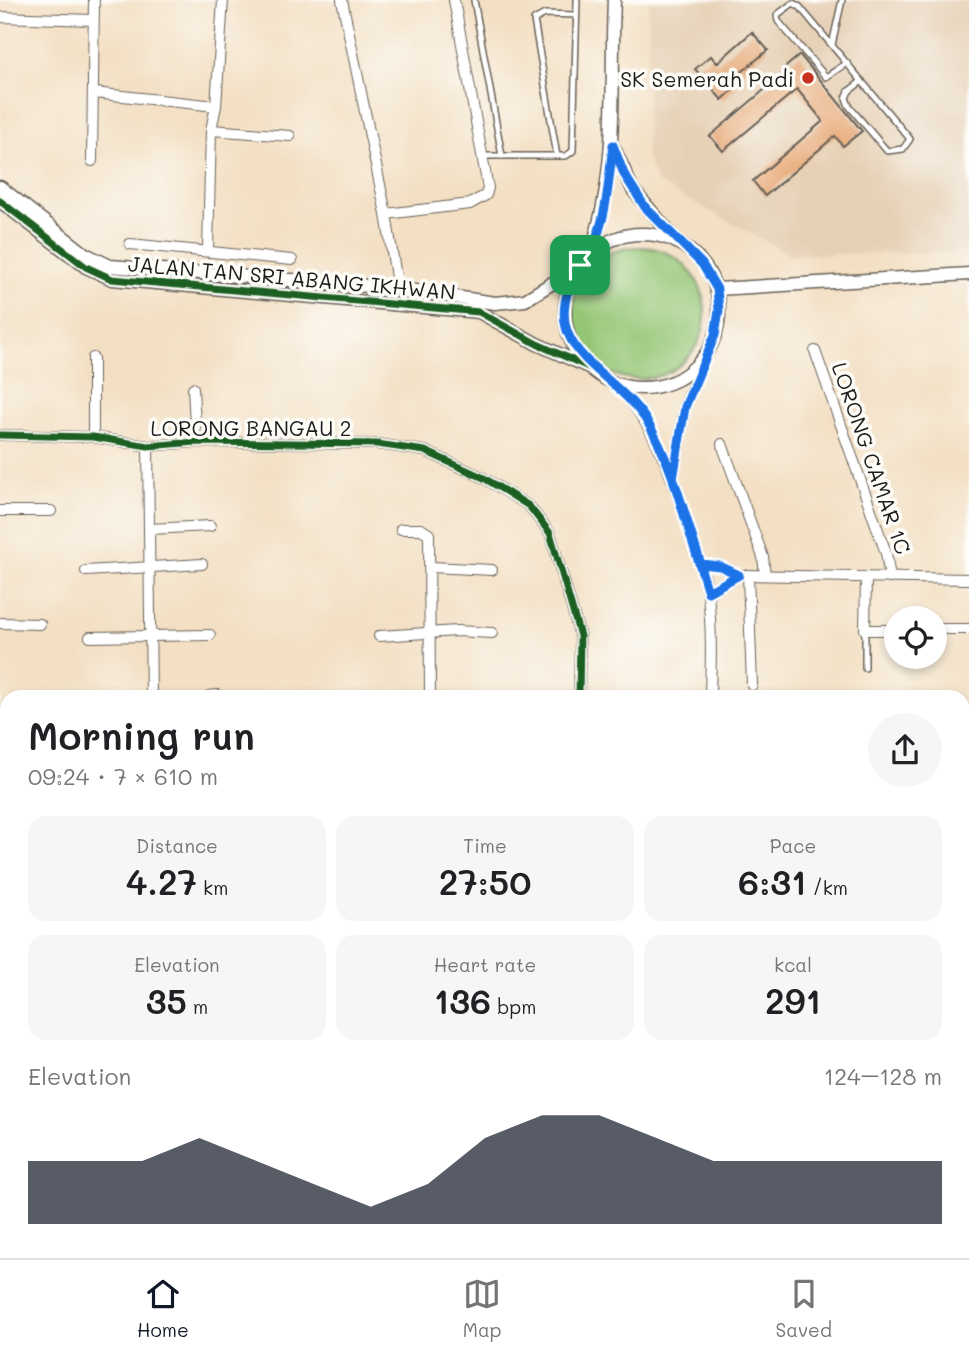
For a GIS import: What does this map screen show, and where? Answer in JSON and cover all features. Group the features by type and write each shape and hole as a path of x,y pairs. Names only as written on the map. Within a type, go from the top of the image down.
{"street":[{"path":"92,161 94,0"},
{"path":"208,249 211,130 216,106 223,0"},
{"path":"342,0 386,214 396,277 394,288"},
{"path":"386,214 470,204 481,200 488,188 454,0"},
{"path":"589,255 603,210 613,145 614,0"},
{"path":"0,17 93,20"},
{"path":"94,93 216,106"},
{"path":"211,130 289,136"},
{"path":"613,145 633,190 678,242 702,264 717,289 718,322 685,407 673,479"},
{"name":"JALAN TAN SRI ABANG IKHWAN","path":"0,187 85,254 110,266 394,288 480,306"},
{"name":"JALAN TAN SRI ABANG IKHWAN","path":"0,201 86,267 112,279 480,306"},
{"path":"480,306 525,300 580,265 608,242 632,235 653,235 678,242"},
{"path":"130,244 208,249 292,260"},
{"path":"580,265 569,288 565,313 571,340 593,369"},
{"path":"717,289 969,274"},
{"path":"480,306 537,344 593,369 613,382 647,422 673,479 708,592 712,641 710,690"},
{"name":"LORONG CAMAR 1C","path":"815,351 886,553 890,579"},
{"path":"613,382 636,387 669,383 689,372 705,355"},
{"path":"93,358 93,437"},
{"path":"193,388 195,442"},
{"name":"LORONG BANGAU 2","path":"0,435 93,437 148,446 195,442 377,444 425,451 484,478 529,506 550,533 570,594 580,636 579,690"},
{"path":"722,444 763,557 765,575"},
{"path":"148,446 151,690"},
{"path":"0,511 51,511"},
{"path":"149,529 210,526"},
{"path":"401,529 421,529 429,534 432,567 430,690"},
{"path":"86,571 202,564"},
{"path":"701,564 720,566 743,575 969,579"},
{"path":"432,567 492,570"},
{"path":"708,592 743,575"},
{"path":"743,575 752,685"},
{"path":"866,579 865,630 884,629"},
{"path":"0,623 40,624"},
{"path":"947,629 969,629"},
{"path":"379,636 492,633"},
{"path":"90,638 211,635"}],"lane":[{"path":"474,0 502,156"},
{"path":"482,156 557,156 573,151 577,0"},
{"path":"832,45 842,0"},
{"path":"847,63 826,77 794,41 777,15 793,3 832,45 847,63 862,81 910,139 903,149 887,151 849,106 846,98 849,91 862,81"},
{"path":"557,156 534,20 545,14 576,15"},
{"path":"865,630 865,668"}],"shaded area":[{"name":"SK Semerah Padi","path":"649,0 969,0 969,252 791,255 656,182 646,156"}],"green space":[{"path":"639,247 664,252 686,266 700,288 705,313 700,338 686,360 664,374 639,379 614,374 592,360 578,338 573,313 578,288 592,266 614,252"}],"building":[{"path":"752,32 768,50 731,81 736,87 722,100 695,69 711,56 717,63"},
{"path":"800,55 862,131 843,146 835,136 765,196 753,181 823,121 797,89 723,151 710,136 784,73 782,70"}],"cycle path":[{"path":"0,201 86,267 112,279 479,312 537,344 593,369"},
{"path":"0,435 93,437 148,446 196,442 377,444 425,451 484,478 529,506 550,533 580,636 579,690"}],"place":[{"name":"SK Semerah Padi","path":"808,78"}],"route":[{"path":"580,265 573,276 566,300 565,313 571,340 584,361 627,395 647,422 673,479 701,564 720,566 739,575 725,585 708,592 673,479 685,407 715,335 719,310 717,289 702,264 645,207 624,174 613,145 607,194 598,231 589,255 580,265"}]}
